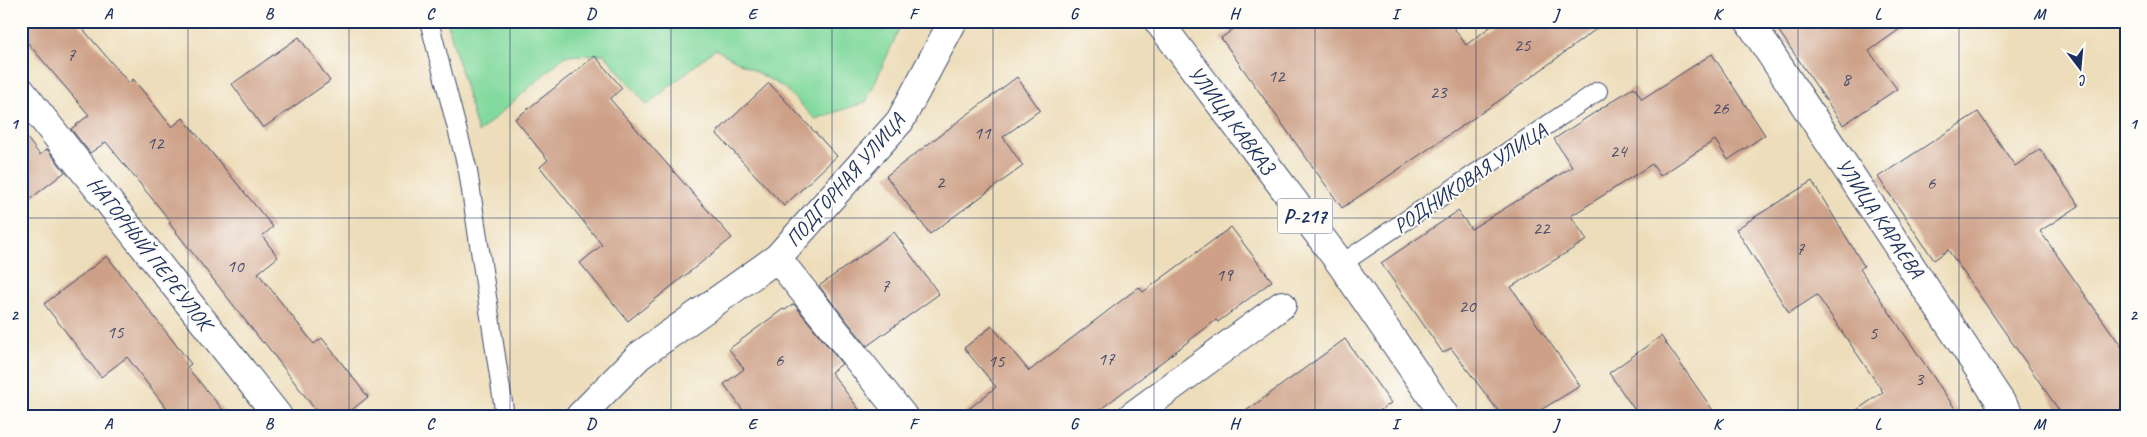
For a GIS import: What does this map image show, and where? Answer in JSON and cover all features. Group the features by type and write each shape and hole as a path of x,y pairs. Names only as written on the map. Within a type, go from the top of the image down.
{"main road":[{"name":"ПОДГОРНАЯ УЛИЦА","path":"580,416 639,356 777,258 900,122 953,21"},
{"name":"УЛИЦА КАВКАЗ","path":"1158,21 1341,264 1445,416"},
{"name":"УЛИЦА КАРАЕВА","path":"1749,21 2010,416"},
{"name":"НАГОРНЫЙ ПЕРЕУЛОК","path":"21,91 278,416"},
{"path":"777,258 903,416"},
{"path":"1132,416 1282,304"}],"lane":[{"path":"429,21 468,171 506,416"},
{"name":"РОДНИКОВАЯ УЛИЦА","path":"1341,264 1598,91"}],"green space":[{"path":"447,21 903,21 866,102 815,119 783,87 715,49 647,105 604,54 565,56 478,133"}],"building":[{"path":"21,21 76,21 129,83 133,79 172,127 183,118 273,227 262,236 278,257 258,273 314,344 322,338 368,397 344,416 320,416 169,223 171,222 106,142 90,153 71,129 89,115 21,35"},
{"path":"1245,21 1449,21 1466,45 1498,21 1607,21 1503,98 1342,208 1221,38"},
{"path":"1772,21 1911,21 1869,51 1897,89 1843,125"},
{"path":"299,37 330,81 263,128 232,84"},
{"path":"1712,54 1765,135 1728,160 1715,140 1660,176 1652,164 1571,216 1587,240 1511,287 1580,386 1531,416 1502,416 1451,348 1443,353 1381,263 1458,211 1471,229 1572,167 1554,139 1634,87 1642,99"},
{"path":"595,56 622,88 610,99 732,238 628,321 580,263 602,245 540,167 548,160 515,119"},
{"path":"1017,77 1040,110 1003,137 1023,166 930,234 886,176"},
{"path":"769,83 837,156 784,206 716,133"},
{"path":"1978,112 2015,166 2040,149 2079,206 2040,231 2126,353 2126,416 2063,416 1948,250 1934,260 1878,177"},
{"path":"21,130 40,155 47,149 65,172 21,206"},
{"path":"1812,181 1864,266 1860,269 1960,416 1848,416 1883,392 1817,295 1789,313 1736,229"},
{"path":"1231,227 1272,281 1218,322 1216,320 1092,416 960,416 996,387 964,348 992,326 1029,371 1139,287 1143,292"},
{"path":"894,232 939,294 867,346 819,286"},
{"path":"107,256 191,364 187,367 228,416 172,416 127,357 101,377 44,304"},
{"path":"794,304 842,364 831,372 864,416 747,416 724,384 744,369 729,349 783,309 785,310"},
{"path":"1661,336 1717,416 1639,416 1609,373"},
{"path":"1345,339 1391,403 1372,416 1239,416"}]}
